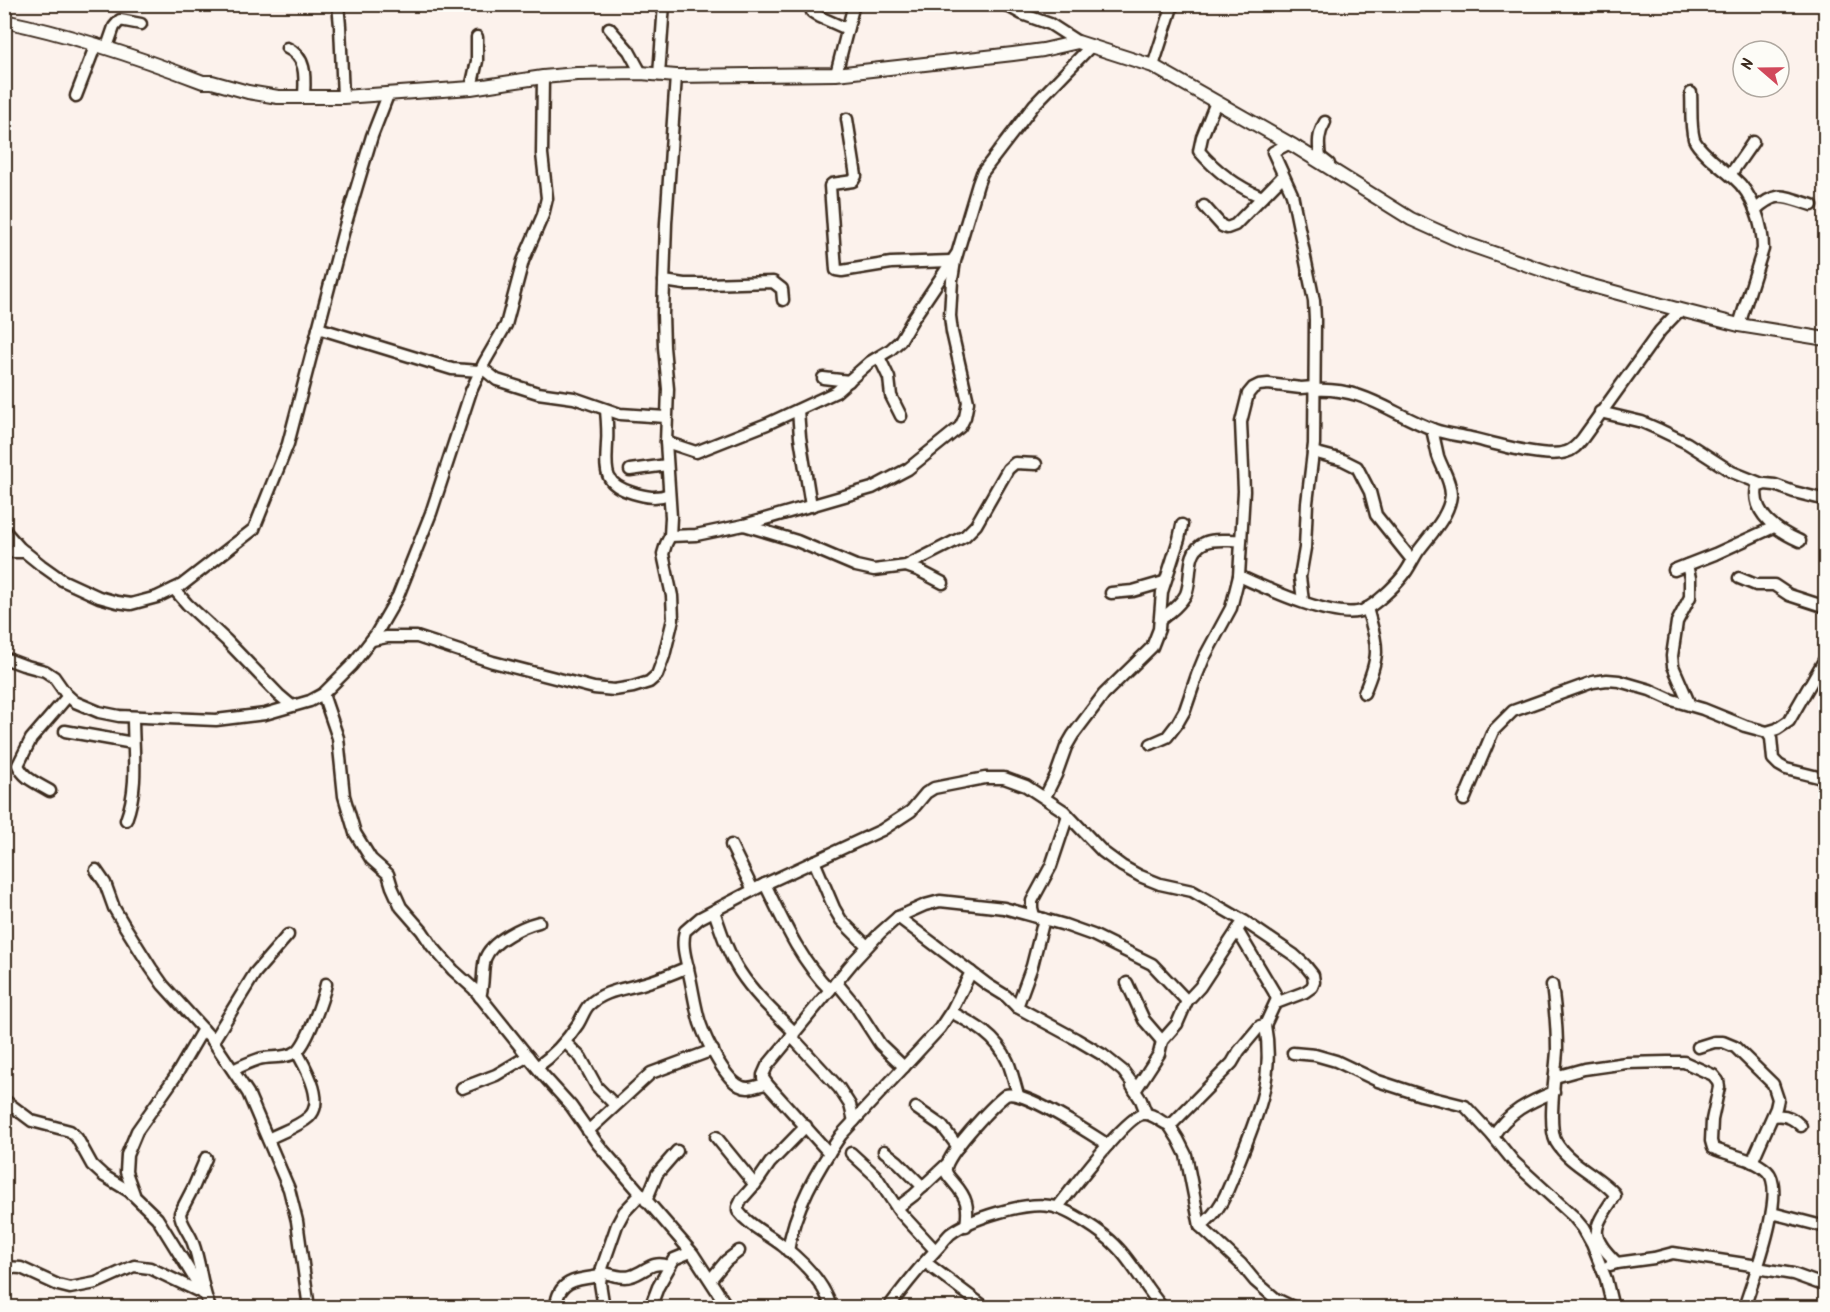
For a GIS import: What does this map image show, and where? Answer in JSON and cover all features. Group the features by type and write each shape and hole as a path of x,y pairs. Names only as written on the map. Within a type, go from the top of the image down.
{"street":[{"path":"338,4 343,97"},
{"path":"659,75 664,4"},
{"path":"836,74 854,4"},
{"path":"1004,4 1022,14 1050,24 1078,42 1153,66 1341,175 1411,219 1467,244 1574,281 1680,310 1739,325 1826,339"},
{"path":"1153,66 1173,4"},
{"path":"812,12 847,29"},
{"path":"76,96 102,46 120,20 141,24"},
{"path":"5,24 102,46 148,60 203,82 278,98 388,95 471,88 577,74 641,73 676,76 836,74 1013,54 1078,42"},
{"path":"609,28 629,51 641,73"},
{"path":"471,88 477,60 477,37"},
{"path":"670,536 696,534 744,525 872,488 908,469 960,427 968,402 952,332 950,316 952,280 982,173 1034,105 1090,46"},
{"path":"287,48 299,54 301,59 304,96"},
{"path":"372,640 387,637 417,637 493,662 594,688 614,690 649,682 661,668 672,619 672,596 663,554 670,536 672,517 666,442 668,389 663,314 666,223 676,76"},
{"path":"4,658 45,671 54,677 75,702 99,712 133,717 216,720 265,714 310,701 323,694 352,665 372,640 398,596 431,513 471,391 507,325 523,261 541,222 547,198 542,153 543,77"},
{"path":"1691,93 1692,128 1695,141 1734,178 1745,192 1755,210 1763,237 1763,249 1739,325"},
{"path":"4,530 25,552 62,580 99,597 131,603 158,597 182,585 254,530 288,444 345,226 372,136 388,95"},
{"path":"1216,102 1199,150 1238,185 1262,197"},
{"path":"847,119 856,176 853,181 830,186 836,270 891,263 951,261"},
{"path":"1325,122 1320,130 1320,157 1341,175"},
{"path":"1730,175 1753,142"},
{"path":"1288,144 1273,152 1292,194 1314,301 1316,346 1313,452 1306,503 1305,549 1300,577 1303,601"},
{"path":"1204,207 1217,222 1227,228 1236,225 1283,176"},
{"path":"1755,210 1765,201 1776,196 1812,205"},
{"path":"666,442 696,452 836,392 870,362 900,340 959,250"},
{"path":"664,281 684,284 773,282 782,289 783,300"},
{"path":"1151,744 1167,737 1177,724 1185,710 1204,657 1231,608 1239,576 1244,491 1241,422 1248,394 1253,388 1268,384 1341,391 1359,395 1432,429 1522,449 1553,454 1565,453 1575,448 1660,331 1680,310"},
{"path":"318,328 452,369 481,370 504,383 538,393 574,398 606,410 632,416 666,417"},
{"path":"879,357 889,378 891,396 901,416"},
{"path":"823,378 849,381"},
{"path":"606,410 608,431 606,474 613,485 624,491 647,497 660,498 669,494"},
{"path":"798,410 811,507"},
{"path":"1600,412 1642,422 1658,429 1687,443 1732,472 1762,484 1775,485 1826,500"},
{"path":"1239,576 1265,588 1336,612 1352,613 1367,608 1403,576 1437,527 1448,505 1451,494 1448,479 1437,453 1432,429"},
{"path":"1313,452 1343,460 1356,467 1370,492 1376,515 1412,560"},
{"path":"744,525 822,550 856,566 874,570 906,566 966,536 976,525 1008,469 1015,463 1036,464"},
{"path":"630,470 668,465"},
{"path":"1762,484 1756,490 1759,505 1774,527 1783,534 1800,541"},
{"path":"1045,797 1073,735 1104,694 1152,647 1159,629 1164,582 1182,525"},
{"path":"1674,570 1774,527"},
{"path":"1160,620 1185,595 1191,561 1197,548 1210,541 1241,540"},
{"path":"4,552 25,552"},
{"path":"1686,565 1690,578 1690,597 1677,622 1672,666 1690,705"},
{"path":"906,566 943,583"},
{"path":"1739,578 1756,585 1774,585 1789,595 1826,608"},
{"path":"1111,593 1133,591 1164,582"},
{"path":"174,589 292,706"},
{"path":"1364,693 1377,656 1376,641 1367,608"},
{"path":"1464,800 1493,731 1513,711 1593,682 1607,680 1650,690 1672,700 1767,732 1789,721 1826,657"},
{"path":"323,694 338,738 344,796 355,833 371,858 388,874 401,907 432,946 480,997 571,1106 588,1131 643,1198 691,1252 711,1279 728,1308"},
{"path":"50,791 30,781 18,765 31,739 68,696"},
{"path":"126,820 135,786 133,717"},
{"path":"65,731 133,743"},
{"path":"1767,732 1772,738 1773,759 1779,765 1786,769 1826,779"},
{"path":"767,1084 749,1089 741,1087 731,1080 721,1067 701,1026 684,947 684,931 691,924 753,890 882,830 904,817 934,788 985,778 1004,778 1026,786 1068,815 1103,852 1122,866 1160,884 1192,891 1240,926 1294,955 1313,975 1314,982 1312,987 1295,997 1276,1003"},
{"path":"1017,1008 1032,966 1039,918 1032,908 1032,901 1056,855 1068,815"},
{"path":"731,845 753,890"},
{"path":"814,861 838,914 867,946"},
{"path":"96,870 105,883 114,908 151,968 163,985 213,1041 248,1094 289,1189 295,1210 309,1308"},
{"path":"765,884 794,943 816,976 833,986 854,1004 880,1044 904,1067"},
{"path":"829,1153 767,1084 763,1078 767,1066 867,946 898,917 926,904 940,901 1004,908 1093,935 1152,964 1187,1001"},
{"path":"714,911 739,971 839,1088 850,1105 854,1121"},
{"path":"898,917 1006,996 1017,1008 1103,1055 1123,1071 1132,1083 1146,1113"},
{"path":"480,997 484,978 484,961 488,951 504,938 525,926 539,922"},
{"path":"1135,1092 1159,1054 1162,1041 1177,1024 1187,1001 1200,987 1240,926"},
{"path":"1200,1226 1209,1219 1223,1200 1256,1124 1267,1074 1269,1044 1265,1025 1277,999 1240,926"},
{"path":"213,1041 255,973 288,935"},
{"path":"537,1067 565,1042 588,1006 599,997 688,968"},
{"path":"788,1251 791,1229 829,1153 841,1135 940,1028 951,1012 971,972"},
{"path":"1126,983 1144,1020 1162,1041"},
{"path":"233,1070 259,1059 297,1052 314,1021 327,984"},
{"path":"1552,986 1557,1049 1552,1120 1554,1136 1557,1143 1589,1174 1614,1193 1615,1196 1600,1218 1596,1232 1603,1248 1617,1263"},
{"path":"951,1012 980,1028 997,1044 1008,1063 1018,1095"},
{"path":"1168,1125 1174,1122 1232,1063 1260,1026 1265,1025"},
{"path":"135,1196 126,1172 127,1155 137,1131 175,1077 203,1029"},
{"path":"565,1042 581,1058 597,1087 615,1105"},
{"path":"1698,1047 1723,1042 1735,1047 1773,1084 1778,1099 1773,1116 1752,1162"},
{"path":"588,1131 651,1074 713,1050"},
{"path":"268,1139 308,1118 315,1108 314,1088 297,1052"},
{"path":"1293,1053 1315,1055 1336,1061 1378,1081 1421,1095 1462,1104 1514,1162 1583,1228 1603,1271 1613,1308"},
{"path":"462,1088 496,1075 528,1056"},
{"path":"1555,1077 1584,1069 1626,1063 1684,1062 1713,1075 1718,1081 1712,1120 1713,1148 1752,1162 1767,1171 1775,1190 1772,1213 1744,1308"},
{"path":"1493,1136 1499,1125 1513,1112 1554,1092"},
{"path":"966,1226 969,1209 964,1195 948,1176 946,1165 958,1147 995,1104 1006,1095 1010,1093 1018,1095 1108,1144"},
{"path":"4,1100 32,1121 70,1131 77,1138 92,1165 104,1176 135,1196 157,1218 204,1294 210,1308"},
{"path":"916,1108 942,1126 958,1147"},
{"path":"1057,1208 1108,1144 1134,1118 1146,1113 1168,1125 1186,1155 1200,1226 1276,1299 1296,1308"},
{"path":"1773,1116 1792,1118 1801,1126"},
{"path":"806,1126 770,1163 755,1185 742,1198 738,1211 788,1251 824,1289 831,1308"},
{"path":"716,1137 755,1185"},
{"path":"604,1308 601,1274 616,1225 624,1212 643,1198 657,1174 677,1151"},
{"path":"884,1151 923,1187"},
{"path":"851,1153 876,1176 897,1208 936,1250"},
{"path":"204,1294 195,1247 180,1217 206,1158"},
{"path":"897,1208 946,1165"},
{"path":"888,1308 951,1234 993,1215 1013,1209 1051,1206 1081,1219 1115,1244 1162,1308"},
{"path":"1772,1213 1826,1227"},
{"path":"711,1279 726,1261 739,1251"},
{"path":"650,1308 658,1287 674,1259 691,1252"},
{"path":"1603,1271 1617,1263 1673,1253 1793,1274 1826,1286"},
{"path":"925,1262 986,1308"},
{"path":"556,1306 560,1290 574,1280 601,1274 626,1277 654,1264 669,1266"},
{"path":"4,1267 21,1268 70,1288 96,1283 134,1266 150,1268 204,1294"}]}
